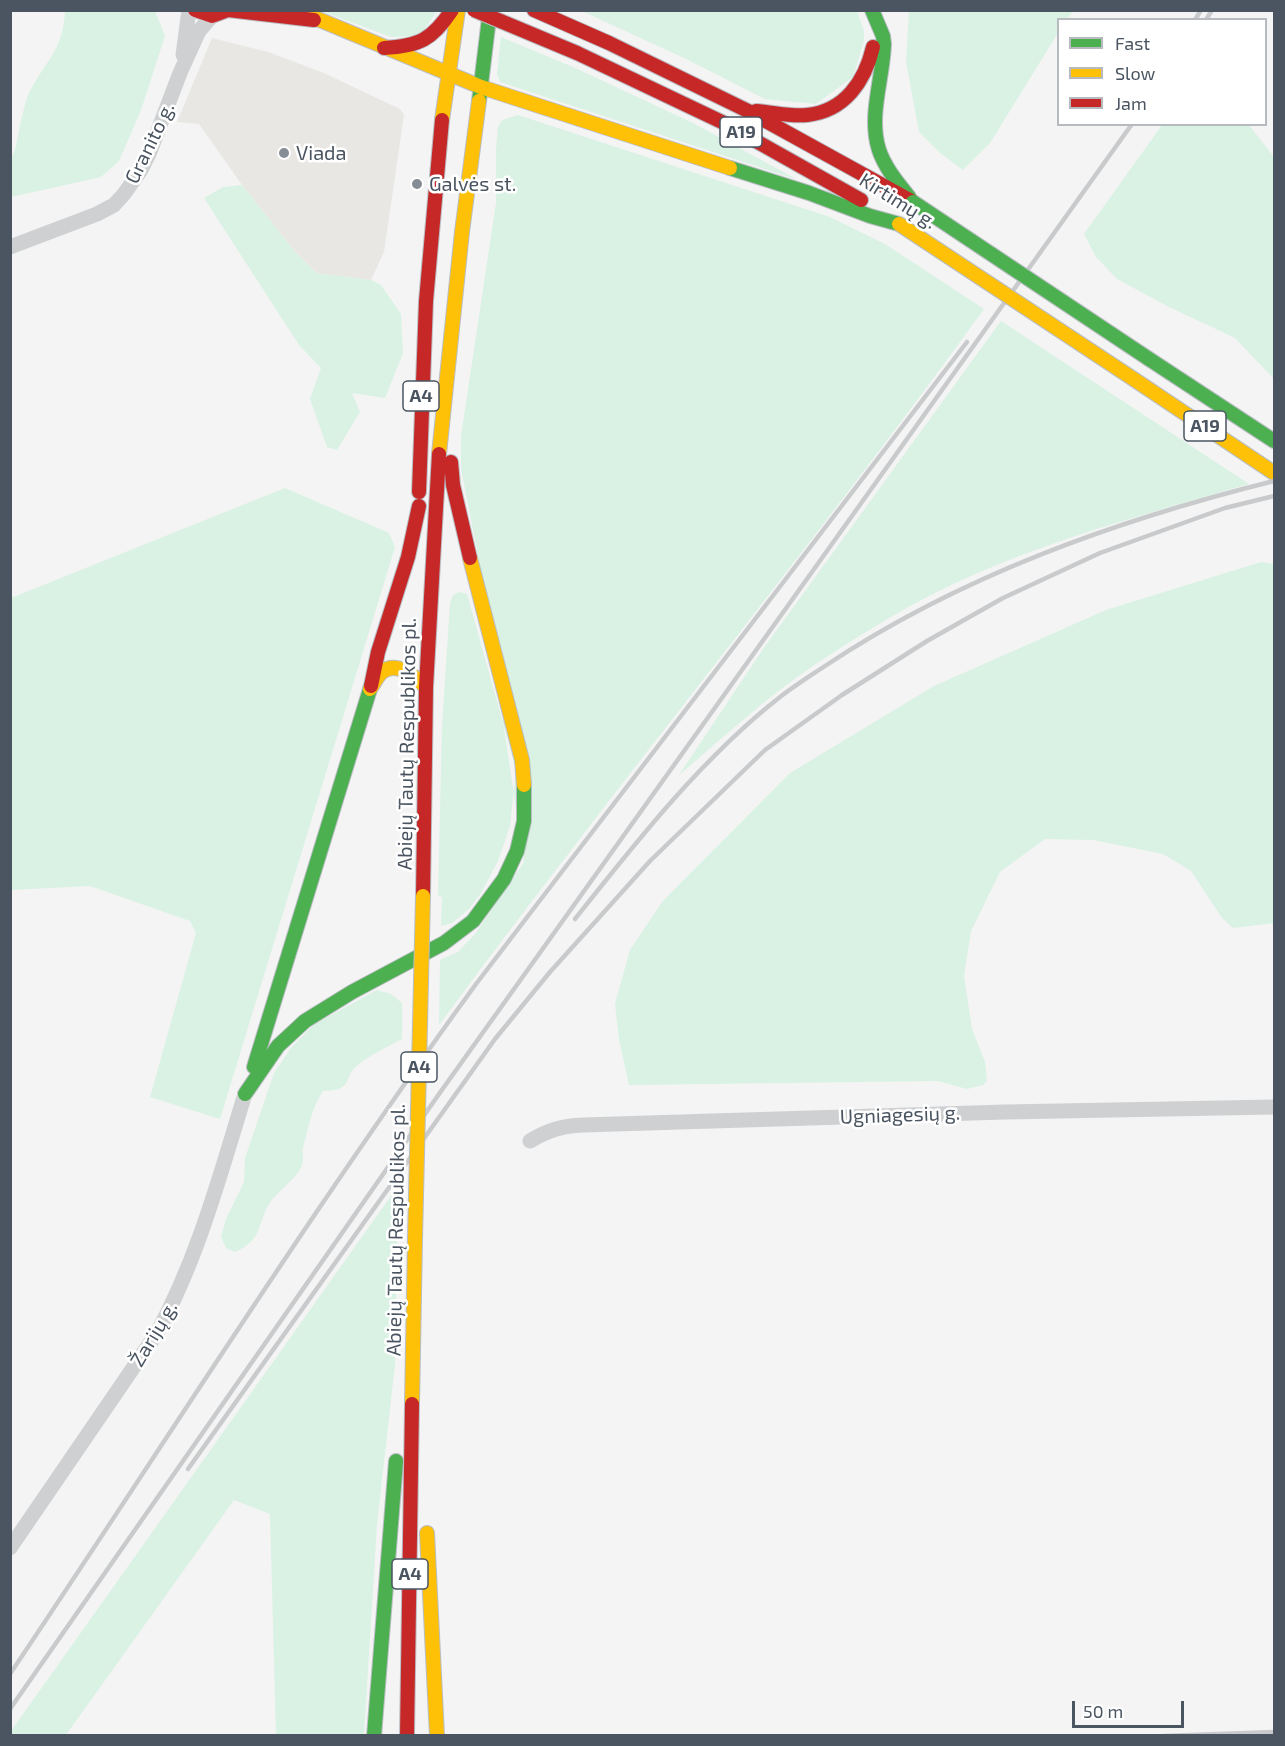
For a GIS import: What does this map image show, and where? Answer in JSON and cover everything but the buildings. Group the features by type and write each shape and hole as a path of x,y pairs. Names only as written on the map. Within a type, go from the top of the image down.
{"highway":[{"path":"195,10 212,16 228,10 315,20"},
{"path":"296,10 315,20 481,87 899,224"},
{"path":"383,48 413,46 429,39 443,25 452,10"},
{"name":"Abiejų Tautų Respublikos pl.","path":"432,582 419,506 421,387 426,285 435,184 458,10"},
{"name":"Kirtimų g.","path":"474,10 652,87 828,180 899,224 1275,473"},
{"name":"Abiejų Tautų Respublikos pl.","path":"406,1736 426,687 438,461 462,232 490,10"},
{"name":"Kirtimų g.","path":"534,10 746,110 913,202 1275,441"},
{"path":"746,110 805,115 823,111 842,102 851,95 865,77 873,48 874,15"},
{"path":"874,15 883,36 885,52 876,138 884,160 913,202"},
{"path":"245,1094 276,1048 292,1031 318,1011 445,943 467,927 483,910 508,872 523,831 526,786 522,760 456,505 446,392"},
{"path":"245,1094 370,689 378,652 408,557 419,506"},
{"path":"370,689 381,673 392,668 407,672 426,687"},
{"path":"280,986 290,1007 303,1012 318,1011"},
{"path":"374,1736 390,1519 397,1455 413,1371"},
{"path":"413,1412 424,1501"},
{"path":"426,1521 438,1736"}],"street":[{"name":"Granito g.","path":"180,73 189,10"},
{"name":"Granito g.","path":"10,247 97,214 114,205 141,170 180,73 200,31 212,16"},
{"name":"Žarijų g.","path":"10,1548 158,1334 177,1298 206,1222 245,1094"},
{"name":"Ugniagesių g.","path":"530,1141 561,1126 1016,1112 1275,1107"}],"shaded area":[{"path":"212,38 268,52 324,73 400,109 404,115 384,252 371,280 316,273 295,252 242,185 199,124 177,122"}],"green space":[{"path":"65,11 155,11 165,36 141,110 119,161 101,177 11,197 11,158 15,150 25,103 58,45"},
{"path":"321,11 437,11 420,36 391,37"},
{"path":"582,11 857,11 864,31 864,41 853,77 816,104 765,99 684,58"},
{"path":"909,11 1073,11 1068,18 1057,18 1057,35 990,143 963,170 940,153 919,132 906,62"},
{"path":"501,37 573,67 693,123 798,180 500,82 497,74"},
{"path":"518,115 830,217 885,244 984,309 850,490 574,846 439,1025 440,960 458,952 475,934 524,862 479,560 461,469 461,436 496,203 498,127 502,120"},
{"path":"1161,126 1250,126 1274,157 1274,379 1235,338 1117,279 1096,257 1084,234"},
{"path":"242,185 295,252 316,273 371,280 381,285 401,314 403,353 385,398 352,393 360,412 337,450 327,447 310,399 321,368 299,345 204,198 223,187"},
{"path":"1001,321 1249,484 1035,550 993,566 912,605 798,676 679,775 763,649"},
{"path":"285,488 389,533 395,547 220,1119 150,1097 196,933 190,921 90,886 11,890 11,598"},
{"path":"1261,562 1274,564 1274,923 1233,928 1222,918 1191,871 1163,854 1093,840 1045,839 1000,872 971,931 964,976 972,1029 985,1062 987,1081 983,1085 967,1089 938,1081 629,1085 619,1040 615,1004 630,950 662,902 790,773 934,686 1106,610"},
{"path":"459,592 467,594 516,769 510,826 498,861 481,893 469,909 452,923 441,926 442,897 438,896 442,727 450,603 453,595"},
{"path":"377,990 391,994 402,1003 402,1039 359,1064 344,1086 323,1091 311,1118 303,1148 303,1164 299,1171 271,1201 259,1230 251,1242 235,1252 226,1248 221,1237 226,1219 244,1182 245,1158 274,1073 291,1048 313,1025"},
{"path":"398,1186 395,1364 377,1524 364,1735 276,1735 270,1514 234,1500 66,1735 11,1736 11,1731"}],"railway":[{"path":"1196,18 1201,10"},
{"path":"1207,18 1212,10"},
{"path":"10,1709 439,1094 1131,126"},
{"path":"10,1674 356,1154 476,984 967,342"},
{"path":"575,919 646,831 697,774 751,721 796,685 825,666 930,605 1041,554 1157,514 1274,481"},
{"path":"188,1469 495,1039 550,972 650,861 765,750 842,695 927,641 1003,598 1100,553 1225,508 1274,496"},
{"path":"1163,1736 1274,1732"}],"traffic: fast":[{"path":"479,101 490,10"},
{"path":"872,10 884,44 875,111 876,137 885,163 909,197"},
{"path":"730,168 899,224"},
{"path":"913,202 1149,359"},
{"path":"1149,359 1274,441"},
{"path":"254,1067 371,686"},
{"path":"245,1094 278,1046 305,1021 352,992 444,943 473,921 504,879 517,851 524,821 524,785"},
{"path":"374,1736 396,1461"}],"traffic: slow":[{"path":"296,10 481,87 730,168"},
{"path":"442,120 458,10"},
{"path":"439,454 462,232 479,101"},
{"path":"899,224 1135,380"},
{"path":"1135,380 1274,473"},
{"path":"470,558 522,760 524,785"},
{"path":"370,689 382,672 394,668 406,671 426,687"},
{"path":"415,1239 423,896"},
{"path":"412,1404 415,1239"},
{"path":"427,1533 437,1736"}],"traffic: jam":[{"path":"195,10 212,16 228,10 314,20"},
{"path":"384,48 424,40 438,28 452,10"},
{"path":"474,10 577,53"},
{"path":"534,10 609,43 746,110 913,202"},
{"path":"756,111 807,115 832,107 842,101 859,82 873,47"},
{"path":"577,53 722,122 861,200"},
{"path":"419,492 426,301 442,120"},
{"path":"423,896 426,687 439,454"},
{"path":"451,462 453,485 470,558"},
{"path":"371,686 378,652 408,557 419,506"},
{"path":"407,1736 412,1404"}],"place":[{"name":"Viada","path":"284,153"},
{"name":"Galvės st.","path":"417,184"}]}
